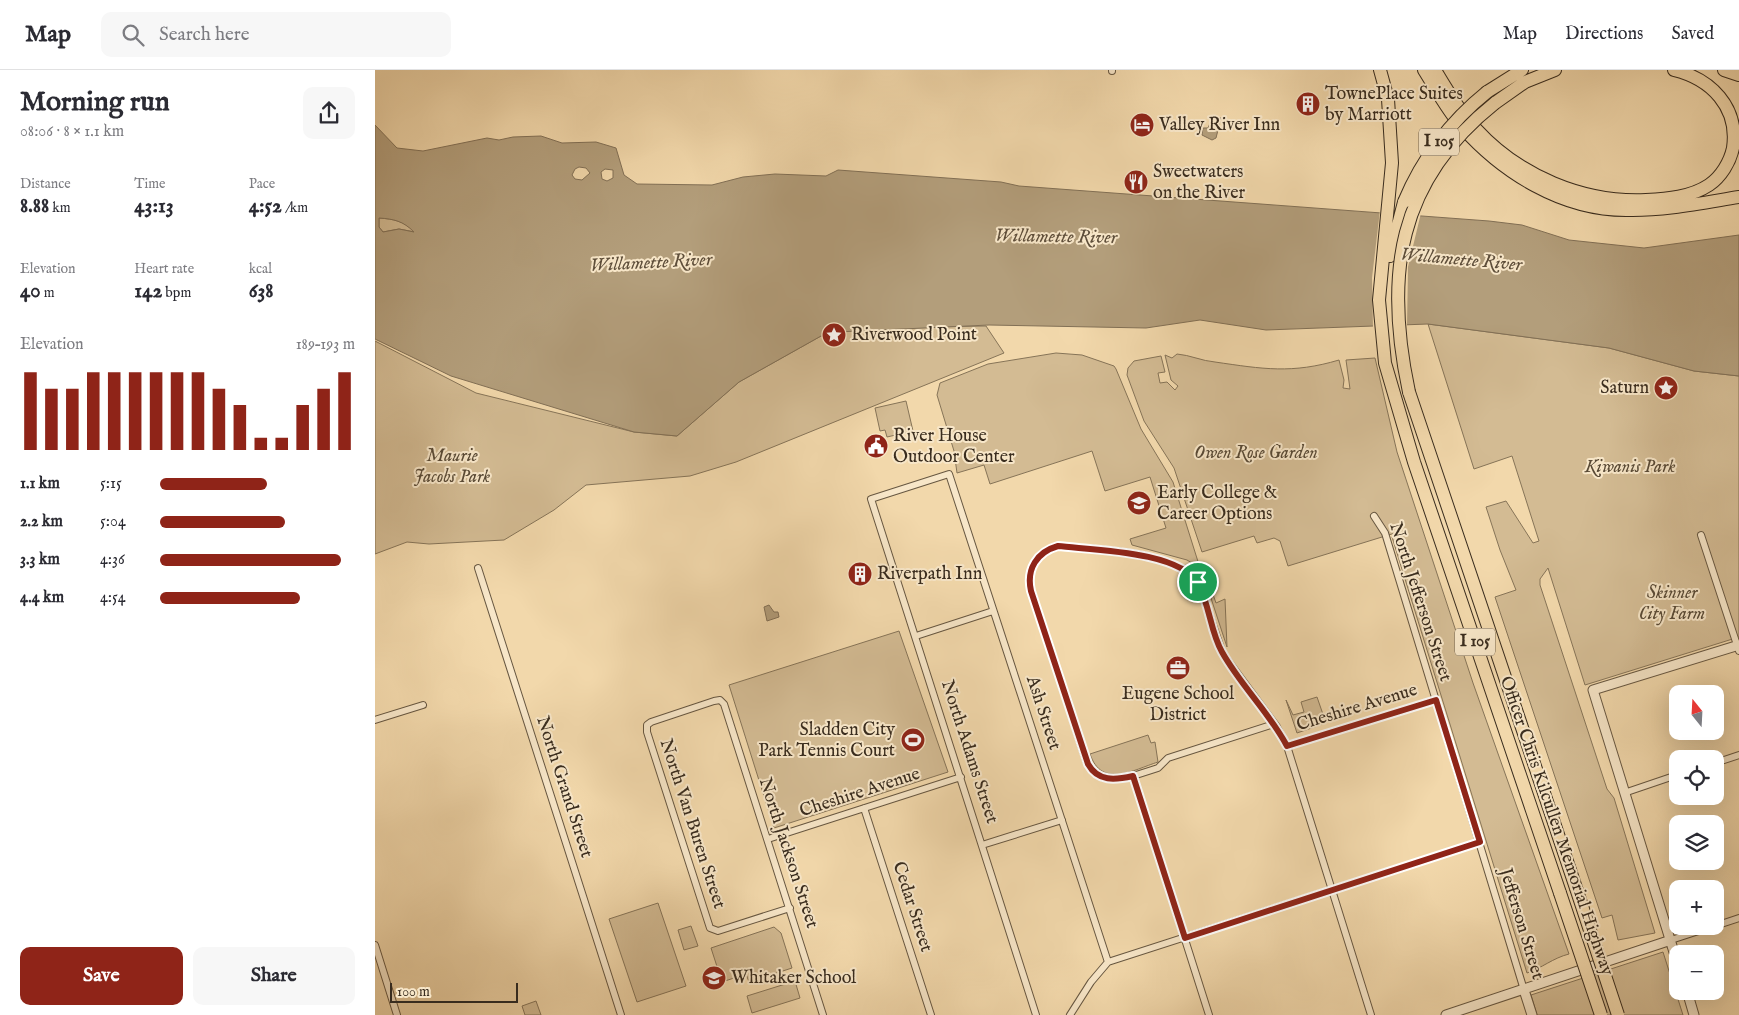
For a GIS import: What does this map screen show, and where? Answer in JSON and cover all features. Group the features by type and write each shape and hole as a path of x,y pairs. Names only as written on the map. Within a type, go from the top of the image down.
{"highway":[{"path":"1380,70 1388,99 1392,163 1379,300 1385,363 1393,391"},
{"path":"1424,70 1457,120 1487,152 1516,175 1556,196 1591,206 1624,210 1664,209 1739,197"},
{"path":"1435,70 1452,98 1476,129 1521,167 1566,188 1599,198 1633,201 1663,199 1691,193 1708,186 1721,173 1731,156 1735,130 1725,101 1713,88 1701,80 1674,70"},
{"name":"I 105","path":"1491,97 1523,70"},
{"name":"I 105","path":"1393,391 1386,303 1390,254 1404,202 1418,172 1443,136 1466,110 1491,97 1555,70"},
{"path":"1724,70 1739,75"},
{"name":"Officer Chris Kilcullen Memorial Highway","path":"1491,97 1438,161 1423,187 1407,227 1398,270 1397,300 1400,345 1409,392 1618,1015"},
{"name":"Officer Chris Kilcullen Memorial Highway","path":"1393,391 1414,462 1601,1015"}],"street":[{"name":"North Adams Street","path":"949,474 871,499 1036,1015"},
{"name":"Ash Street","path":"949,474 1108,962"},
{"name":"North Jefferson Street","path":"1374,516 1385,533 1480,842"},
{"path":"1672,945 1593,690 1739,647 1701,535"},
{"name":"Cheshire Avenue","path":"1058,546 1134,554 1170,564 1191,574 1202,591 1223,654 1274,724 1168,758 1158,768 1133,776 1118,779 1102,778 1094,772 1086,760 1030,588 1030,574 1035,561 1040,554 1058,546"},
{"name":"North Grand Street","path":"478,568 621,1015"},
{"path":"916,636 993,611"},
{"name":"Cheshire Avenue","path":"1287,746 1436,700"},
{"name":"North Jackson Street","path":"647,725 714,701 722,701 823,1015"},
{"path":"375,720 423,705"},
{"path":"1274,724 1287,746 1371,1015"},
{"name":"North Van Buren Street","path":"647,725 647,732 709,926 713,930 719,931 790,908"},
{"path":"1724,760 1739,755"},
{"path":"1133,776 1209,1015"},
{"name":"Cheshire Avenue","path":"768,840 961,777"},
{"path":"1625,793 1669,778"},
{"name":"Cedar Street","path":"864,808 931,1015"},
{"path":"982,845 1061,820"},
{"path":"1070,1015 1091,982 1108,962 1480,842"},
{"name":"Jefferson Street","path":"1480,842 1532,1015"},
{"path":"1724,923 1739,918"},
{"path":"1446,1015 1686,935"},
{"path":"375,945 397,1015"},
{"path":"1690,1000 1694,1015"}],"green space":[{"path":"379,218 398,221 407,225 415,232 399,229 383,232 379,227"},
{"name":"Kiwanis Park","path":"1428,324 1609,348 1694,371 1739,376 1739,637 1585,685 1548,568 1540,579 1540,585 1607,789 1614,798 1655,933 1618,940 1612,915 1602,918 1495,597 1516,590 1486,507 1506,501 1533,543 1539,541 1512,456 1474,469"},
{"name":"Maurie Jacobs Park","path":"986,326 1004,353 736,462 690,476 586,485 554,510 504,540 429,544 407,542 375,554 375,341 476,393 634,432 677,436 739,382 821,336 853,328"},
{"path":"1056,353 1082,355 1114,366 1141,429 1173,482 1200,568 1187,560 1132,545 1130,539 1166,528 1150,477 1105,491 1092,451 990,484 984,465 957,473 954,451 937,395 940,383 988,364"},
{"name":"Owen Rose Garden","path":"1177,354 1248,367 1277,369 1307,367 1339,360 1344,380 1343,388 1350,389 1346,360 1375,358 1397,452 1473,683 1569,954 1527,973 1392,537 1395,533 1288,566 1280,541 1274,538 1257,543 1254,536 1202,552 1174,468 1144,421 1127,375 1128,368 1134,361 1161,356 1165,372 1158,373 1160,383 1167,382 1175,390 1178,386 1171,380 1165,355 1172,358"},
{"path":"906,401 913,431 887,437 885,430 880,431 875,408"},
{"path":"1209,583 1216,603 1225,599 1227,647 1207,586"},
{"path":"899,631 948,772 774,828 729,685"},
{"path":"1317,697 1326,723 1297,733 1286,700 1293,715 1304,712 1301,702"},
{"path":"1148,735 1151,743 1155,742 1158,762 1139,769 1119,774 1110,774 1102,771 1095,765 1090,754"},
{"path":"658,903 686,986 637,1002 609,919"},
{"path":"691,926 698,946 684,950 678,930"},
{"path":"774,927 781,933 792,968 749,982 746,974 722,982 711,948"},
{"path":"1663,952 1669,971 1669,1000 1678,1000 1683,1015 1537,1015 1531,995"},
{"path":"795,981 800,998 752,1013 747,996"},
{"path":"536,1001 541,1015 525,1015 522,1006"}],"water":[{"path":"1213,116 1221,118 1216,138 1212,140 1202,135 1203,128 1208,128"},
{"name":"Willamette River","path":"375,125 397,148 423,151 487,138 499,140 513,137 541,136 562,143 596,142 616,148 624,175 637,184 712,185 743,177 775,174 826,176 838,170 1001,182 1019,186 1489,221 1522,225 1569,240 1644,248 1739,235 1739,376 1694,371 1609,348 1428,324 1266,330 1200,320 1146,328 989,325 837,332 821,336 739,382 677,436 634,432 451,376 375,339","holes":["579,167 586,168 590,173 582,180 575,179 572,175 575,169","605,169 613,170 613,178 607,181 602,179 601,172","379,218 389,219 402,223 414,232 399,229 383,232 379,227"]},
{"path":"769,605 774,612 778,612 779,617 767,621 764,607"}],"pier":[{"path":"1380,210 1421,213 1408,267 1407,327 1373,329 1372,278"}],"place":[{"name":"TownePlace Suites by Marriott","path":"1308,104"},
{"name":"Valley River Inn","path":"1142,125"},
{"name":"Sweetwaters on the River","path":"1136,182"},
{"name":"Riverwood Point","path":"834,335"},
{"name":"Saturn","path":"1666,388"},
{"name":"River House Outdoor Center","path":"876,446"},
{"name":"Early College & Career Options","path":"1139,503"},
{"name":"Riverpath Inn","path":"860,574"},
{"name":"Eugene School District","path":"1178,668"},
{"name":"Sladden City Park Tennis Court","path":"913,740"},
{"name":"Whitaker School","path":"714,978"}],"route":[{"path":"1058,546 1134,554 1152,558 1179,567 1191,574 1198,582 1223,654 1277,728 1287,746 1436,700 1480,842 1185,938 1133,776 1118,779 1102,778 1088,764 1029,580 1031,569 1040,554 1058,546"}],"park label":[{"name":"Skinner City Farm","path":"1672,603"}]}
